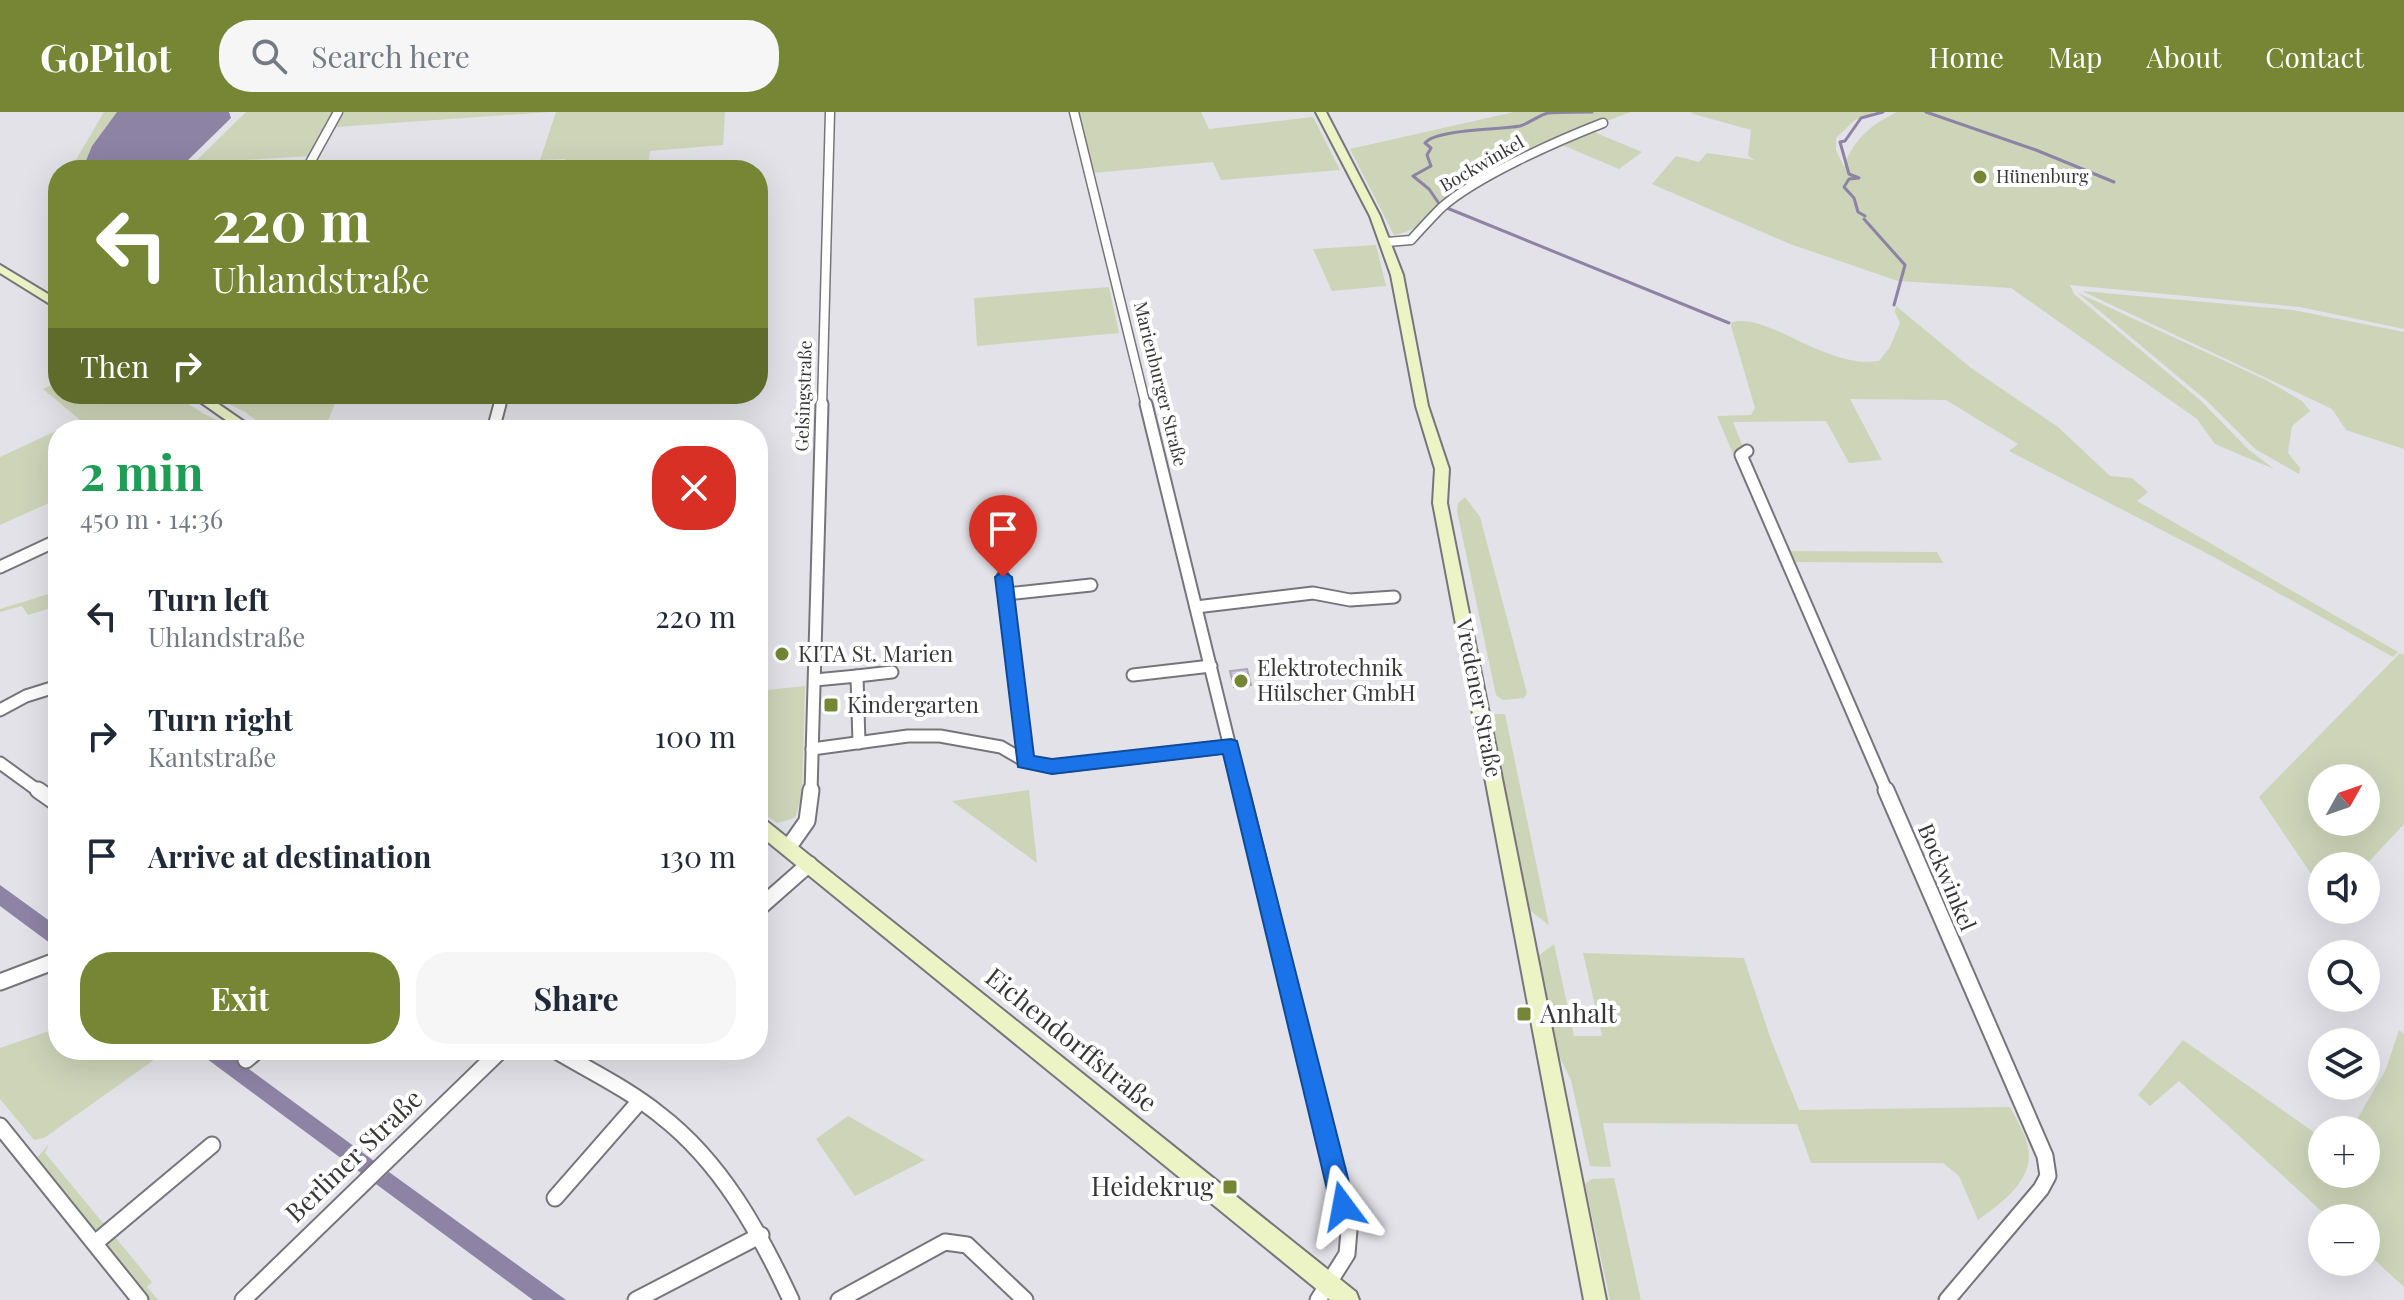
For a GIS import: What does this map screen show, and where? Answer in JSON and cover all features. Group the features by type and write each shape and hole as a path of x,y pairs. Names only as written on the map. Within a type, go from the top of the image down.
{"street":[{"path":"312,160 338,112"},
{"name":"Gelsingstraße","path":"788,848 807,821 812,749 830,112"},
{"name":"Marienburger Straße","path":"1074,112 1349,1230 1347,1254 1323,1292"},
{"name":"Vredener Straße","path":"1321,112 1387,242 1397,275 1422,406 1442,469 1440,503 1595,1300"},
{"name":"Bockwinkel","path":"1387,242 1411,240 1442,207 1462,192 1567,137 1603,123"},
{"path":"0,268 48,299"},
{"path":"210,404 234,420"},
{"name":"Bockwinkel","path":"1747,451 1741,455 2045,1156 2048,1176 2041,1189 1947,1300"},
{"path":"0,567 48,545"},
{"path":"1003,577 1025,761"},
{"path":"1006,594 1091,585"},
{"path":"1196,607 1313,593 1350,600 1394,597"},
{"path":"1133,675 1211,666"},
{"path":"815,680 892,672"},
{"path":"857,676 859,743"},
{"path":"2,705 48,689"},
{"path":"812,749 908,736 940,736 1001,747 1025,761 1052,767 1231,746"},
{"path":"0,763 48,797"},
{"name":"Eichendorffstraße","path":"768,832 1323,1292 1348,1300"},
{"path":"768,900 809,864"},
{"path":"0,982 48,964"},
{"name":"Berliner Straße","path":"243,1300 491,1060"},
{"path":"571,1060 674,1126 737,1196 761,1235 791,1300"},
{"path":"555,1198 639,1102"},
{"path":"0,1126 140,1300"},
{"path":"95,1243 212,1145"},
{"path":"636,1300 761,1235"},
{"path":"839,1300 945,1242 967,1245 1025,1300"}],"green space":[{"path":"104,112 117,112 92,146 86,160 76,160"},
{"path":"246,112 335,112 311,156 197,160"},
{"path":"344,112 550,112 336,127"},
{"path":"556,112 725,112 723,145 650,151 649,160 540,160"},
{"path":"1078,112 1201,112 1209,129 1313,117 1340,170 1221,180 1213,162 1093,173"},
{"path":"1514,112 1631,112 1514,160 1477,180 1417,227 1394,235 1350,149"},
{"path":"1875,112 1855,120 1836,138 1836,150 1844,167 1864,134 1897,112 2404,112 2404,329 2300,307 2070,285 2074,294 2200,400 2249,450 2274,469 2215,444 2197,419 2011,288 1898,281 1790,244 1652,184 1676,156 1699,162 1707,153 1755,160 1748,156 1751,130 1690,113"},
{"path":"1589,130 1642,152 1619,169 1560,144"},
{"path":"1376,245 1386,286 1332,291 1313,249"},
{"path":"1109,287 1119,333 977,346 974,298"},
{"path":"2082,291 2293,310 2404,332 2404,449 2346,430 2332,409"},
{"path":"2078,293 2266,380 2302,401 2310,411 2292,426 2288,453 2300,468 2299,474 2255,449 2206,400"},
{"path":"1896,306 1971,368 2058,427 2110,476 2132,478 2148,492 2137,501 2398,652 2393,657 2210,555 2009,451 2018,444 1946,400 1850,399 1882,460 1849,463 1826,421 1733,422 1749,462 1734,456 1717,416 1751,415 1755,408 1732,322 1747,321 1763,325 1839,357 1879,361 1890,347 1900,323"},
{"path":"61,404 188,404 217,420 80,420"},
{"path":"229,404 335,404 328,420 256,420"},
{"path":"48,435 48,503 0,525 0,457"},
{"path":"1465,497 1480,517 1527,693 1524,698 1503,700 1496,695 1457,511 1458,503"},
{"path":"1788,551 1937,552 1943,563 1792,562"},
{"path":"48,594 48,609 28,615 22,606 0,612 0,609"},
{"path":"2400,653 2404,655 2404,824 2378,852 2308,852 2308,869 2259,797"},
{"path":"805,686 802,795 795,818 777,823 768,817 768,690"},
{"path":"1505,714 1549,925 1528,909 1491,717"},
{"path":"1029,790 1037,863 952,801"},
{"path":"1554,944 1574,1036 1602,1036 1583,953 1744,958 1770,1037 1799,1110 2010,1107 2028,1147 2026,1170 2014,1190 1978,1220 1959,1176 1943,1163 1811,1163 1797,1124 1603,1123 1611,1167 1590,1166 1571,1080 1558,1054 1538,956"},
{"path":"2399,1030 2404,1034 2404,1287 2380,1265 2380,1204 2314,1204 2179,1081 2150,1106 2138,1095 2183,1040 2308,1128 2308,1188 2380,1188 2380,1116 2359,1116 2368,1100 2380,1100 2380,1079"},
{"path":"48,1031 48,1060 154,1060 44,1138 34,1140 0,1099 0,1048"},
{"path":"848,1116 925,1160 855,1196 816,1139"},
{"path":"49,1144 45,1153 103,1223 113,1221 94,1230 35,1160"},
{"path":"1614,1178 1641,1300 1610,1300 1585,1184 1592,1179"},
{"path":"118,1228 115,1237 152,1282 147,1287 158,1300 150,1300 105,1244"}],"shaded area":[{"path":"117,112 229,112 231,118 188,160 86,160 92,146"},
{"path":"0,885 48,920 48,942 0,906"},
{"path":"208,1060 237,1060 374,1161 361,1173"},
{"path":"389,1172 566,1300 533,1300 376,1184"}],"building":[{"name":"Elektrotechnik Hülscher GmbH","path":"1247,669 1251,685 1234,687 1230,671"}],"waterway":[{"path":"1440,205 1429,189 1413,176 1431,166 1427,155 1431,148 1425,143 1431,138 1520,126 1548,113 1592,112"},
{"path":"1865,216 1858,212 1854,198 1844,187 1849,179 1859,178 1849,174 1840,142 1845,141 1861,118 1883,112"},
{"path":"1926,112 2036,150 2114,182"},
{"path":"1447,208 1729,323"},
{"path":"1864,219 1905,265 1894,305"}],"place":[{"name":"Hünenburg","path":"1980,177"},
{"name":"KITA St. Marien","path":"782,654"},
{"name":"Elektrotechnik Hülscher GmbH","path":"1241,681"},
{"name":"Kindergarten","path":"831,705"},
{"name":"Anhalt","path":"1524,1014"},
{"name":"Heidekrug","path":"1230,1187"}],"route":[{"path":"1003,577 1025,761 1052,767 1231,746 1343,1206"}]}
